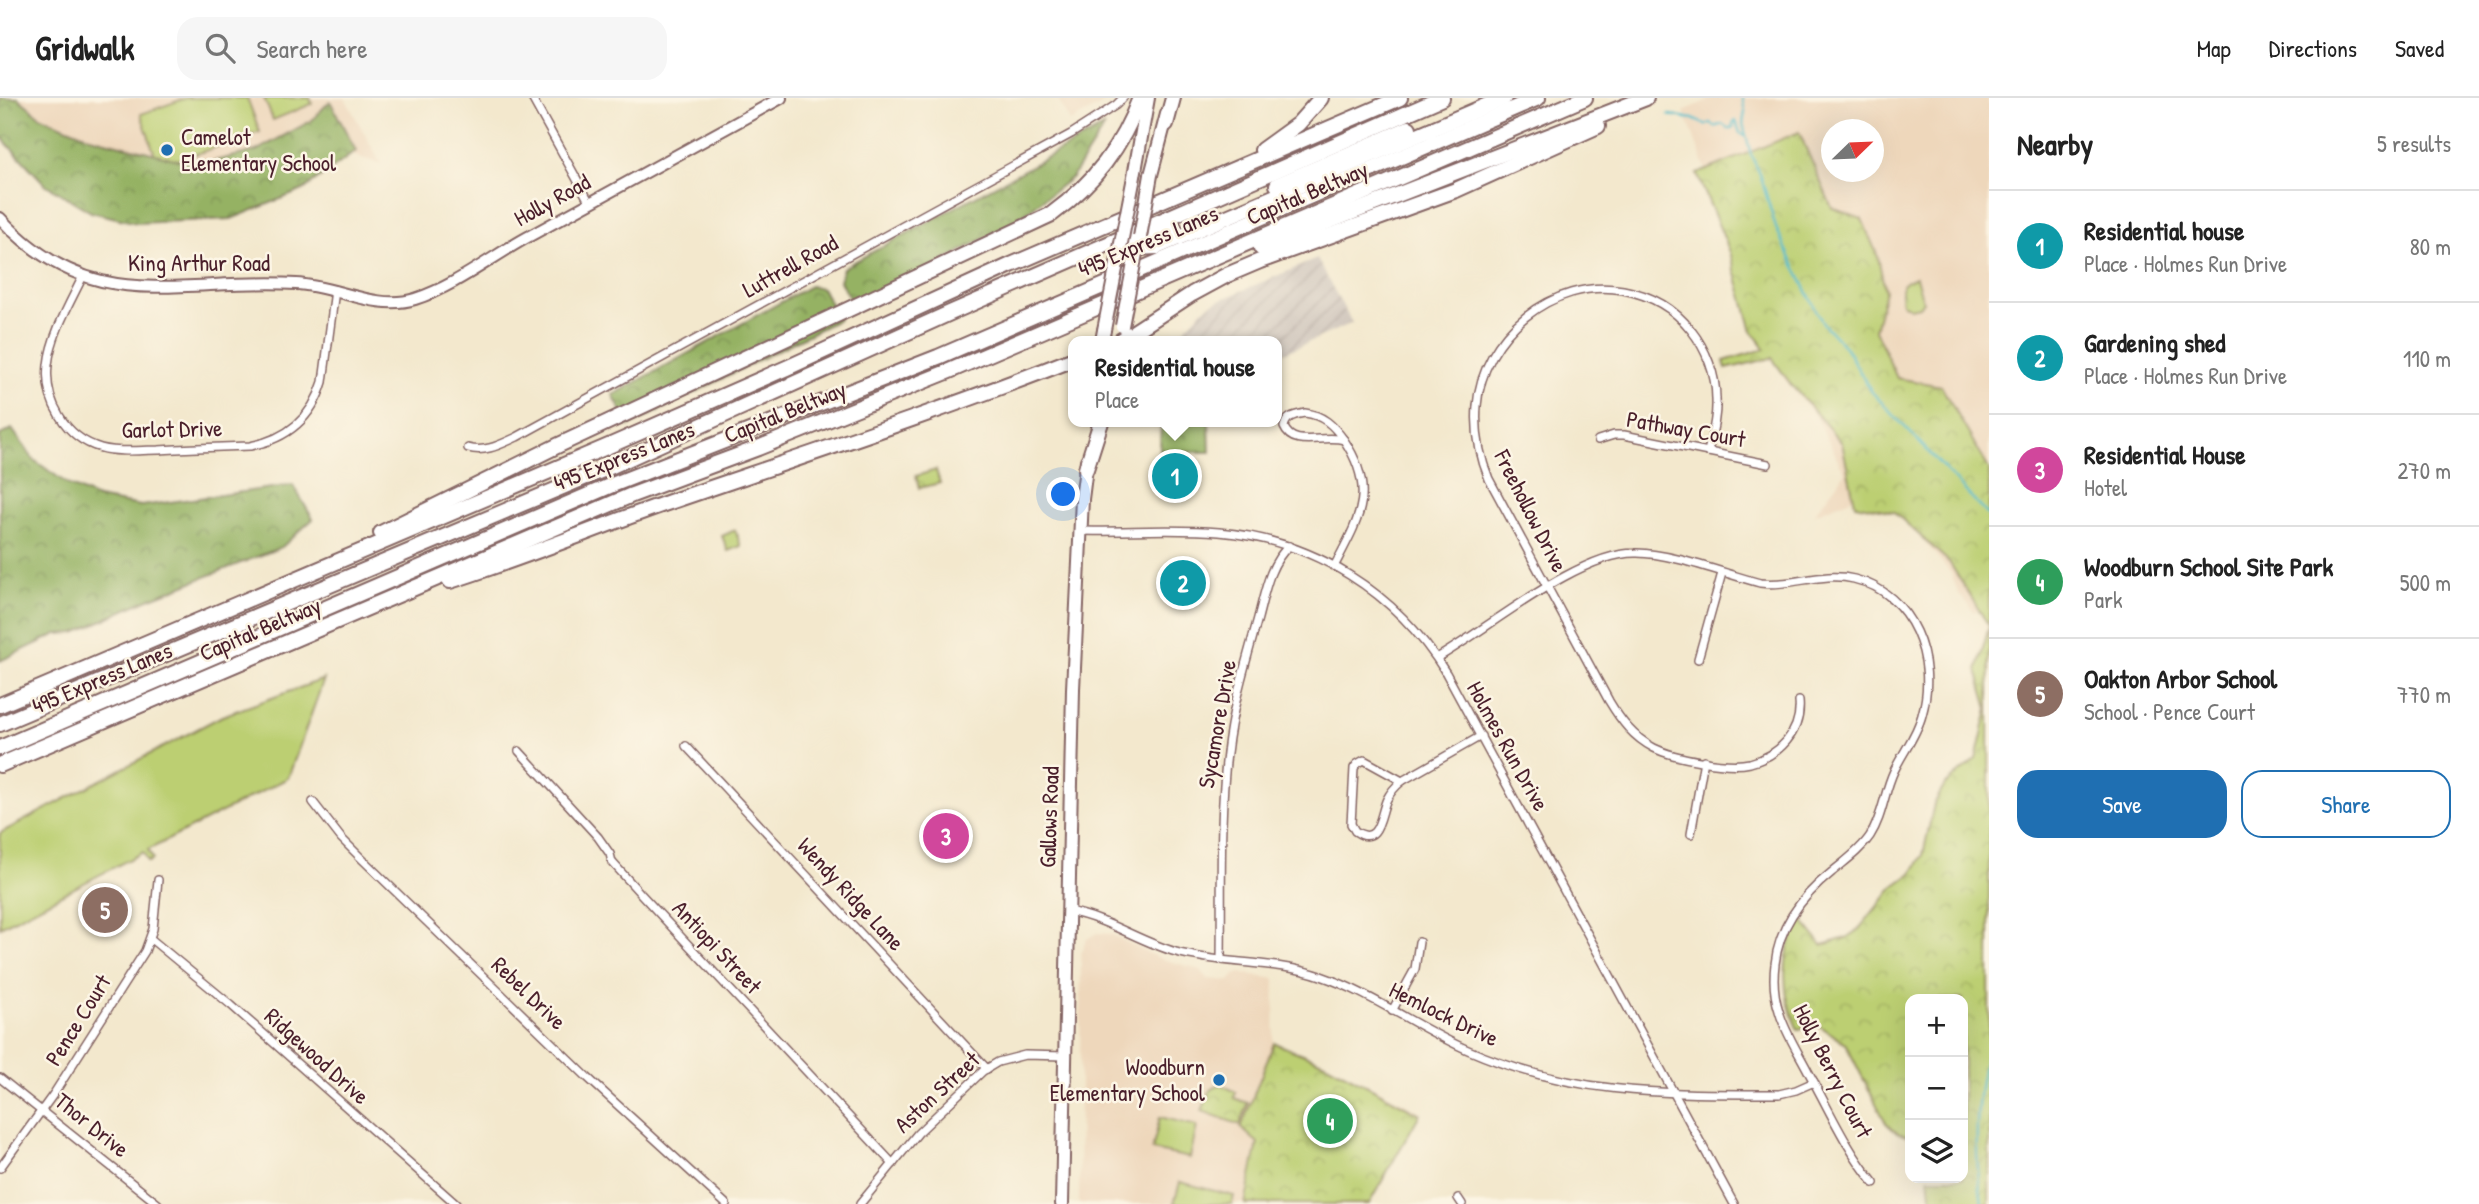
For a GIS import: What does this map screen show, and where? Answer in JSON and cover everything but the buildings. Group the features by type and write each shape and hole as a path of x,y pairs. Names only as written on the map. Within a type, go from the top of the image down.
{"highway":[{"path":"292,580 569,440 1052,214 1092,180 1113,153 1130,125 1140,98"},
{"path":"1166,124 1171,98"},
{"path":"1238,167 1298,124 1321,98"},
{"name":"Capital Beltway","path":"0,705 791,366 1011,265 1400,98"},
{"name":"495 Express Lanes","path":"0,724 593,474 950,313 1442,98"},
{"path":"1158,241 1481,98"},
{"path":"1122,240 1139,243 1158,241 1504,98"},
{"name":"495 Express Lanes","path":"0,748 612,485 938,357 1538,98"},
{"name":"Capital Beltway","path":"0,765 632,495 947,372 1585,98"},
{"path":"947,372 1646,98"},
{"path":"1129,336 1192,294 1227,275 1456,190 1657,98"},
{"path":"1137,336 1145,327"},
{"path":"366,609 501,565 668,503 887,429 1068,361"},
{"path":"1086,469 1095,427"}],"main road":[{"path":"1103,336 1148,98"},
{"path":"1121,336 1151,175 1166,124"},
{"name":"Gallows Road","path":"1062,1204 1067,911 1080,531 1086,469"}],"street":[{"path":"532,98 590,203"},
{"name":"Holly Road","path":"335,290 383,302 402,302 423,296 781,98"},
{"name":"Luttrell Road","path":"468,448 477,451 491,448 517,437 1071,134 1123,98"},
{"name":"King Arthur Road","path":"0,218 46,258 83,276 101,281 144,288 295,284 335,290"},
{"name":"Garlot Drive","path":"83,276 50,354 50,393 68,428 87,443 111,450 250,446 263,444 287,433 306,417 319,394 323,382 335,290"},
{"name":"Freehollow Drive","path":"1708,452 1716,410 1716,387 1698,339 1666,306 1633,292 1600,287 1557,298 1527,315 1503,340 1487,369 1477,405 1476,432 1489,479 1609,701 1627,728 1653,747 1666,752 1742,764 1769,756 1779,749 1799,719 1799,701"},
{"path":"1335,565 1357,523 1364,493 1359,467 1344,440 1328,421 1312,414 1296,415 1285,422 1286,432 1294,438 1329,436 1344,440"},
{"name":"Pathway Court","path":"1598,440 1624,435 1768,464"},
{"name":"Holmes Run Drive","path":"1080,531 1218,532 1265,539 1335,565 1390,605 1437,658 1734,1204"},
{"name":"Sycamore Drive","path":"1221,960 1223,803 1227,749 1243,673 1272,569 1289,546"},
{"name":"Holly Berry Court","path":"1437,658 1548,587 1609,556 1634,552 1658,555 1774,585 1845,577 1866,582 1888,595 1908,616 1925,656 1927,685 1917,731 1894,771 1876,824 1860,848 1801,901 1786,924 1777,948 1774,979 1779,1013 1853,1154 1874,1183"},
{"path":"1698,659 1722,573"},
{"path":"1402,780 1367,760 1357,764 1351,824 1354,831 1364,836 1376,831 1387,799 1402,780 1481,736"},
{"name":"Wendy Ridge Lane","path":"686,746 987,1069"},
{"name":"Antiopi Street","path":"519,751 598,837 610,854 612,862 633,886 893,1164"},
{"path":"1691,834 1704,760"},
{"name":"Rebel Drive","path":"313,802 341,838 373,870 587,1077 726,1204"},
{"name":"Pence Court","path":"0,1168 42,1111 151,939 158,880"},
{"name":"Hemlock Drive","path":"1067,911 1100,919 1143,941 1175,951 1221,960 1297,969 1339,983 1468,1051 1532,1074 1597,1087 1675,1095 1779,1094 1814,1082"},
{"name":"Ridgewood Drive","path":"151,939 231,1005 456,1204"},
{"path":"1392,1011 1415,969 1419,942"},
{"name":"Aston Street","path":"860,1204 926,1124 987,1069 1003,1060 1025,1055 1065,1056"},
{"name":"Thor Drive","path":"0,1078 158,1204"}],"shaded area":[{"name":"Camelot Elementary School","path":"0,98 345,98 381,164 291,136 269,195 106,199"},
{"path":"1057,98 1109,98 1070,122"},
{"path":"1713,98 1989,98 1989,600 1974,612 1958,593 1951,573 1896,508 1862,494 1813,515 1845,473 1815,415 1784,378 1684,111"},
{"path":"1317,259 1352,323 1282,354 1282,336 1171,336 1183,330 1208,305"},
{"name":"Woodburn Elementary School","path":"1097,933 1111,934 1159,958 1201,970 1208,979 1230,981 1241,973 1275,979 1274,1043 1327,1063 1421,1112 1369,1204 1079,1204 1081,952 1087,939"}],"green space":[{"path":"0,98 18,98 41,117 90,137 198,165 256,151 311,121 330,101 356,151 303,190 231,219 137,223 91,212 45,184 0,136"},
{"path":"186,98 247,98 260,132 159,167 141,114"},
{"path":"264,98 310,98 312,104 273,120"},
{"path":"1105,126 1072,177 1017,220 856,310 840,281 843,268"},
{"path":"1799,132 1832,208 1862,219 1878,257 1885,291 1875,330 1897,378 1941,386 1989,469 1989,626 1949,562 1894,512 1855,504 1842,443 1792,386 1772,358 1726,369 1724,361 1765,349 1752,331 1730,252 1697,174"},
{"path":"1916,277 1923,302 1910,308 1902,303 1901,289"},
{"path":"810,286 822,288 839,319 629,426 613,395"},
{"path":"1161,427 1209,427 1210,452 1160,452"},
{"path":"12,429 34,460 69,485 97,498 141,506 293,485 313,519 282,547 146,600 75,633 57,634 0,661 0,435"},
{"path":"936,470 940,483 919,488 916,476"},
{"path":"735,530 741,546 728,551 722,536"},
{"path":"1989,626 1989,1204 1932,1204 1930,1183 1968,1183 1968,994 1905,994 1905,1135 1897,1133 1886,1123 1845,1043 1814,1022 1798,1030 1788,1001 1786,959 1800,917 1822,945 1846,938 1859,929 1893,887 1912,873 1923,855 1934,804 1945,785 1976,759 1988,709 1977,670"},
{"path":"324,679 288,778 148,850 153,859 148,862 143,852 0,927 0,833 222,716"},
{"path":"1274,1043 1325,1063 1420,1114 1369,1204 1245,1204 1258,1143 1241,1128"},
{"path":"1220,1084 1236,1092 1234,1098 1248,1103 1240,1125 1202,1111 1210,1091"},
{"path":"1160,1117 1197,1126 1190,1158 1152,1150"},
{"path":"1180,1182 1234,1196 1232,1204 1174,1204"}],"waterway":[{"path":"1742,98 1745,111 1743,124 1751,155 1760,174 1776,228 1822,322 1846,348 1871,391 1989,516"},
{"path":"1669,115 1693,119 1706,125 1711,123 1715,127 1722,124 1733,128 1736,121 1740,133 1745,136"},
{"path":"1982,1204 1977,1125 1980,1084 1989,1046"}],"place":[{"name":"Camelot Elementary School","path":"167,150"},
{"name":"Residential house","path":"1175,476"},
{"name":"Gardening shed","path":"1183,583"},
{"name":"Residential House","path":"946,836"},
{"name":"Oakton Arbor School","path":"105,910"},
{"name":"Woodburn Elementary School","path":"1219,1080"},
{"name":"Woodburn School Site Park","path":"1330,1121"}]}
